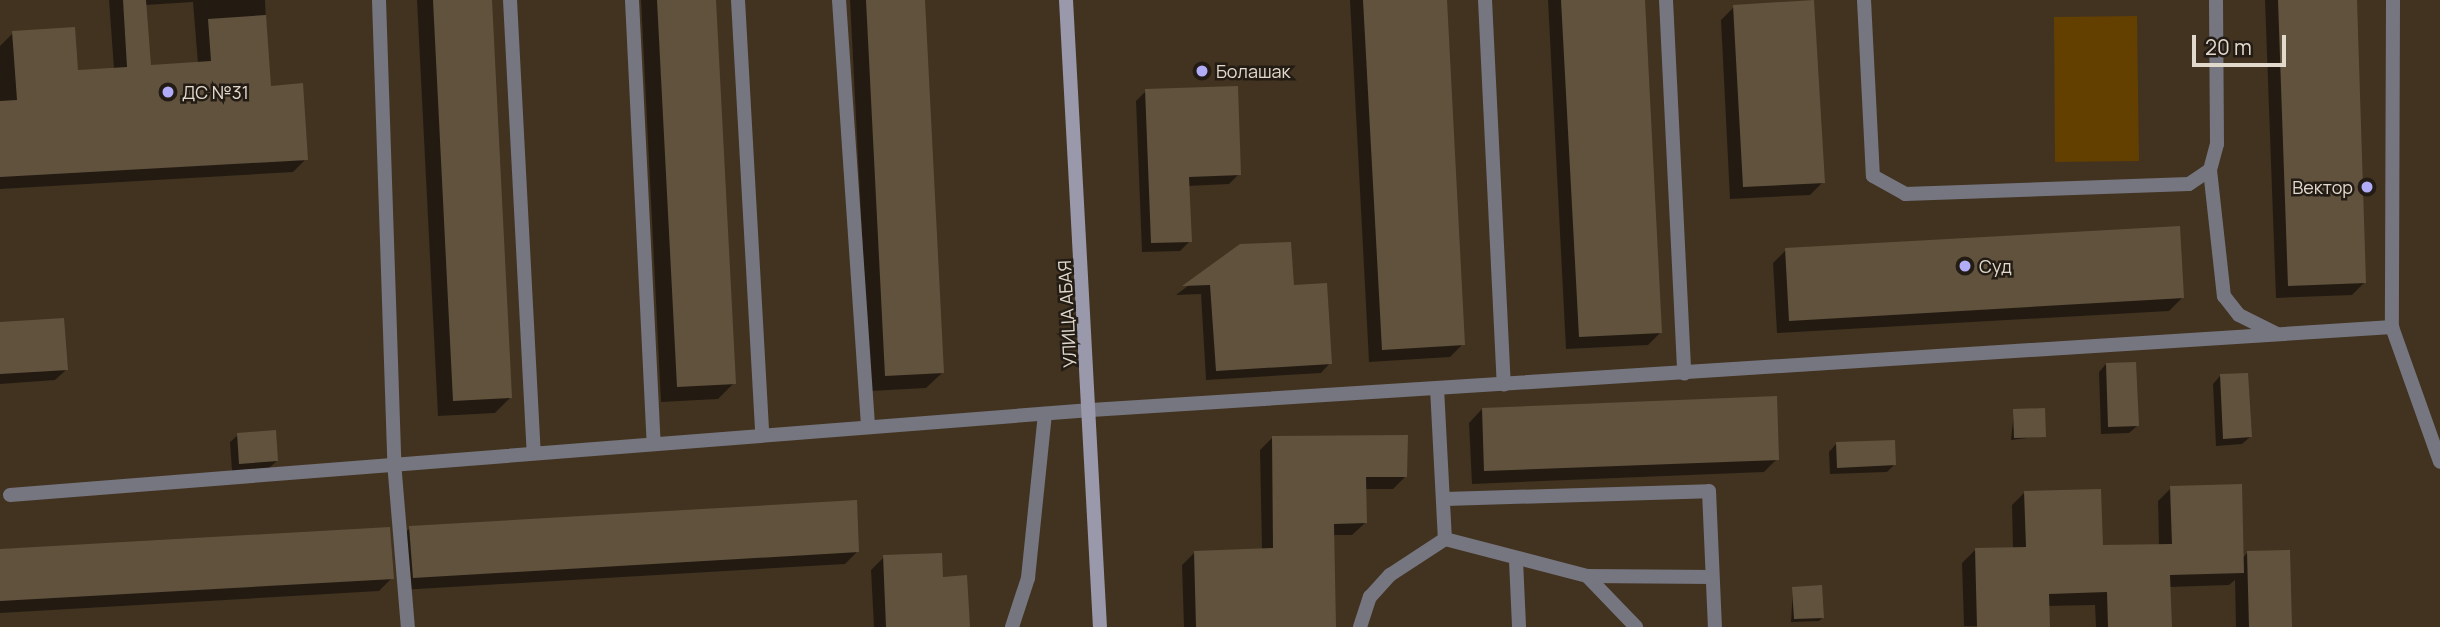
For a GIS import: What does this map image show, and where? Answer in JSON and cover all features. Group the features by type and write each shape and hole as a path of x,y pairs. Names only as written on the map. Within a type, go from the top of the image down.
{"street":[{"path":"379,0 394,461 408,627"},
{"path":"510,0 534,452"},
{"path":"632,0 654,442"},
{"path":"738,0 762,435"},
{"path":"839,0 868,427"},
{"name":"УЛИЦА АБАЯ","path":"1066,0 1091,410 1100,627"},
{"path":"1485,0 1504,385"},
{"path":"1666,0 1684,374"},
{"path":"1864,0 1873,176 1886,189 1905,194 2189,184 2210,170"},
{"path":"2216,0 2217,145 2210,170 2224,296 2239,315 2277,334"},
{"path":"2393,0 2392,327 2440,462"},
{"path":"10,495 394,461 1091,410 2392,327"},
{"path":"1437,387 1445,539"},
{"path":"1012,627 1028,578 1045,414"},
{"path":"1444,499 1709,491 1715,627"},
{"path":"1360,627 1370,597 1390,575 1445,539 1587,576 1712,577"},
{"path":"1516,559 1519,627"},
{"path":"1587,576 1636,627"}],"shaded area":[{"path":"2137,16 2139,161 2055,162 2054,17"}],"building":[{"name":"ДС №31","path":"123,0 146,0 151,65 211,61 208,19 266,15 271,86 303,83 308,160 0,177 0,101 17,100 12,31 75,27 78,70 127,67"},
{"path":"433,0 492,0 512,398 453,401"},
{"path":"657,0 716,0 736,384 677,387"},
{"path":"866,0 925,0 944,373 885,376"},
{"path":"1363,0 1447,0 1465,345 1382,350"},
{"path":"1561,0 1645,0 1662,333 1579,337"},
{"path":"1814,0 1825,183 1743,187 1733,5"},
{"path":"2278,0 2357,0 2366,283 2288,286"},
{"path":"1238,86 1241,175 1189,177 1192,242 1151,243 1145,89"},
{"path":"2180,226 2184,298 1789,321 1785,248"},
{"path":"1291,242 1294,285 1327,283 1332,364 1216,371 1210,285 1182,286 1240,244"},
{"path":"64,318 68,370 0,374 0,322"},
{"path":"2136,362 2139,426 2108,427 2106,363"},
{"path":"2248,373 2252,437 2223,439 2220,374"},
{"path":"1777,396 1779,460 1484,471 1482,408"},
{"path":"2045,408 2046,437 2014,438 2013,409"},
{"path":"276,430 278,461 239,464 237,433"},
{"path":"1408,435 1407,477 1366,477 1367,523 1334,524 1336,627 1196,627 1194,551 1273,548 1272,436"},
{"path":"1895,440 1896,465 1837,468 1836,442"},
{"path":"2242,484 2244,573 2170,575 2172,627 2108,627 2107,592 2049,594 2050,627 1977,627 1975,548 2026,547 2024,491 2101,489 2103,545 2172,544 2170,486"},
{"path":"857,500 859,552 413,578 409,526"},
{"path":"390,527 394,579 0,601 0,549"},
{"path":"2290,550 2292,627 2249,627 2247,551"},
{"path":"942,553 943,577 967,575 970,627 886,627 883,555"},
{"path":"1822,585 1824,618 1794,619 1792,587"}],"place":[{"name":"Болашак","path":"1202,71"},
{"name":"ДС №31","path":"168,92"},
{"name":"Вектор","path":"2367,187"},
{"name":"Суд","path":"1965,266"}]}
